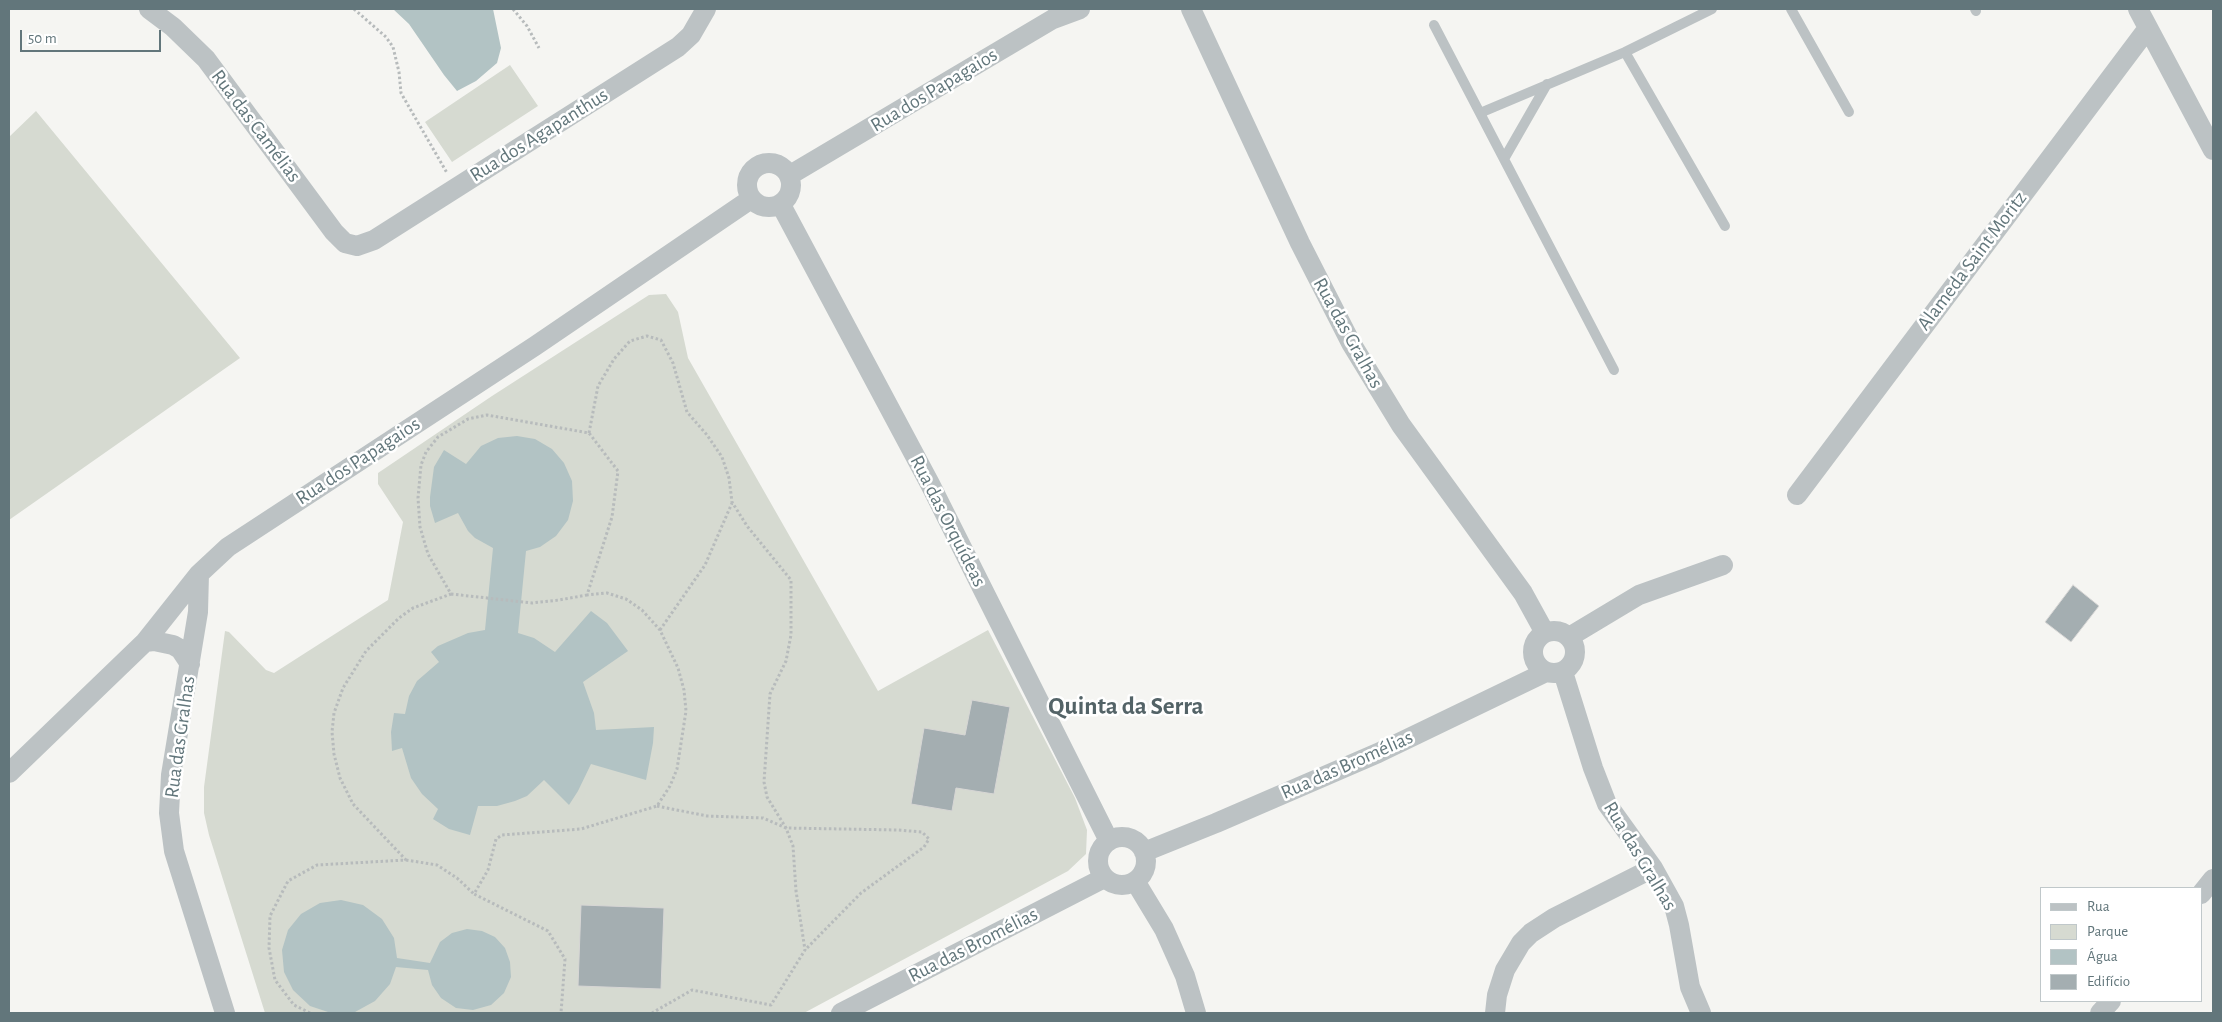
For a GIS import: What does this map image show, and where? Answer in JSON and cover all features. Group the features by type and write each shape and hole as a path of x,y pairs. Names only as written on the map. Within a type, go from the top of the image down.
{"street":[{"name":"Rua das Camélias","path":"149,9 173,27 206,59 334,232 345,243 357,246"},
{"name":"Rua dos Agapanthus","path":"357,246 374,240 678,47 691,35 706,9"},
{"name":"Rua dos Papagaios","path":"790,175 1053,19 1080,9"},
{"name":"Rua das Gralhas","path":"1192,9 1300,243 1351,343 1401,426 1523,593 1546,633"},
{"path":"2138,9 2213,150"},
{"name":"Alameda Saint Moritz","path":"1797,495 2148,28"},
{"path":"769,163 778,164 790,175 791,192 781,205 773,208 765,208 757,204 751,199 747,191 749,175 754,168 769,163"},
{"name":"Rua dos Papagaios","path":"9,773 145,642 199,574 228,547 535,346 751,199"},
{"name":"Rua das Orquídeas","path":"781,205 930,484 1108,841"},
{"path":"1569,637 1639,595 1723,565"},
{"name":"Rua das Gralhas","path":"199,574 198,612 171,775 169,813 174,851 225,1013"},
{"path":"1554,631 1569,637 1575,652 1574,660 1555,672 1535,661 1533,653 1534,644 1546,633 1554,631"},
{"path":"145,642 154,641 173,645 180,649 190,664"},
{"name":"Rua das Gralhas","path":"1555,672 1607,804 1653,868 1674,906 1690,987 1701,1013"},
{"name":"Rua das Bromélias","path":"1144,852 1216,823 1369,756 1555,672"},
{"path":"1116,838 1133,840 1140,845 1144,852 1145,868 1136,882 1119,885 1104,878 1100,871 1099,854 1108,841 1116,838"},
{"path":"1494,1013 1497,995 1505,970 1521,943 1531,933 1554,918 1653,868"},
{"name":"Rua das Bromélias","path":"841,1013 1104,878"},
{"path":"2202,893 2213,879"},
{"path":"1136,882 1164,929 1185,976 1196,1013"},
{"path":"2100,1013 2110,1002"}],"lane":[{"path":"1480,113 1624,52 1712,9"},
{"path":"1791,9 1849,112"},
{"path":"1434,25 1614,370"},
{"path":"1624,52 1725,226"},
{"path":"1504,159 1547,84"}],"path":[{"path":"354,9 386,37 393,47 399,72 401,93 456,188"},
{"path":"513,9 527,26 539,48"},
{"path":"589,433 598,386 614,359 630,341 647,336 661,340 673,363 687,412 707,435 722,457 729,478 732,502 747,526 791,580 791,635 786,661 770,694 764,782 767,797 786,828 792,846 796,891 805,950"},
{"path":"451,594 428,554 420,527 418,498 420,473 423,457 431,444 456,424 478,415 500,416 589,433 618,471 612,517 587,595"},
{"path":"660,630 705,565 732,502"},
{"path":"406,860 353,804 340,778 334,754 332,732 334,713 343,688 372,644 399,618 413,608 451,594 532,603 607,593 626,599 642,610 660,630 678,668 684,690 686,711 677,769 670,786 657,806"},
{"path":"474,894 488,870 496,839 502,835 581,829 657,806 707,816 764,818 786,828 898,830 922,832 929,839 924,847 861,893 805,950 771,1005 692,990 652,1013"},
{"path":"310,1013 294,1005 275,980 269,948 270,916 288,881 317,865 406,860 437,864 457,878 474,894 548,931 565,959 561,1013"}],"green space":[{"path":"510,65 538,106 452,162 425,122"},
{"path":"36,111 240,358 9,520 9,137"},
{"path":"666,294 678,312 688,358 878,691 988,630 1075,798 1087,830 1086,854 1068,871 804,1013 265,1013 209,835 204,813 204,787 225,631 229,632 266,670 274,673 388,600 403,522 378,484 378,473 492,396 649,295"}],"water":[{"path":"393,9 493,9 501,48 497,63 476,81 457,91 409,24"},
{"path":"517,436 535,439 552,449 564,463 572,481 573,501 568,520 556,536 540,547 526,551 518,633 534,638 555,652 591,611 607,623 628,651 583,682 594,713 596,730 654,727 653,743 646,780 591,764 569,805 544,780 527,796 515,801 497,806 478,806 470,835 449,829 433,819 438,809 422,794 411,778 402,748 392,751 391,732 394,713 405,714 409,696 417,681 439,662 431,652 438,646 468,633 485,630 493,548 475,538 468,531 458,513 435,523 430,506 434,467 444,450 466,464 481,446 498,438"},
{"path":"341,900 363,905 382,919 394,938 397,958 430,963 440,942 452,933 467,929 482,931 495,937 505,948 510,962 511,977 504,993 491,1005 473,1010 456,1008 441,998 432,985 428,970 396,967 390,984 375,1001 355,1012 331,1013 310,1006 293,990 284,972 282,950 288,930 301,914 320,903"}],"building":[{"path":"2073,585 2099,606 2071,642 2045,622"},
{"path":"972,700 1010,707 994,794 956,788 952,811 911,804 924,728 965,735"},
{"path":"581,905 664,908 661,989 578,986"}],"district":[{"name":"Quinta da Serra","path":"1126,706"}]}
